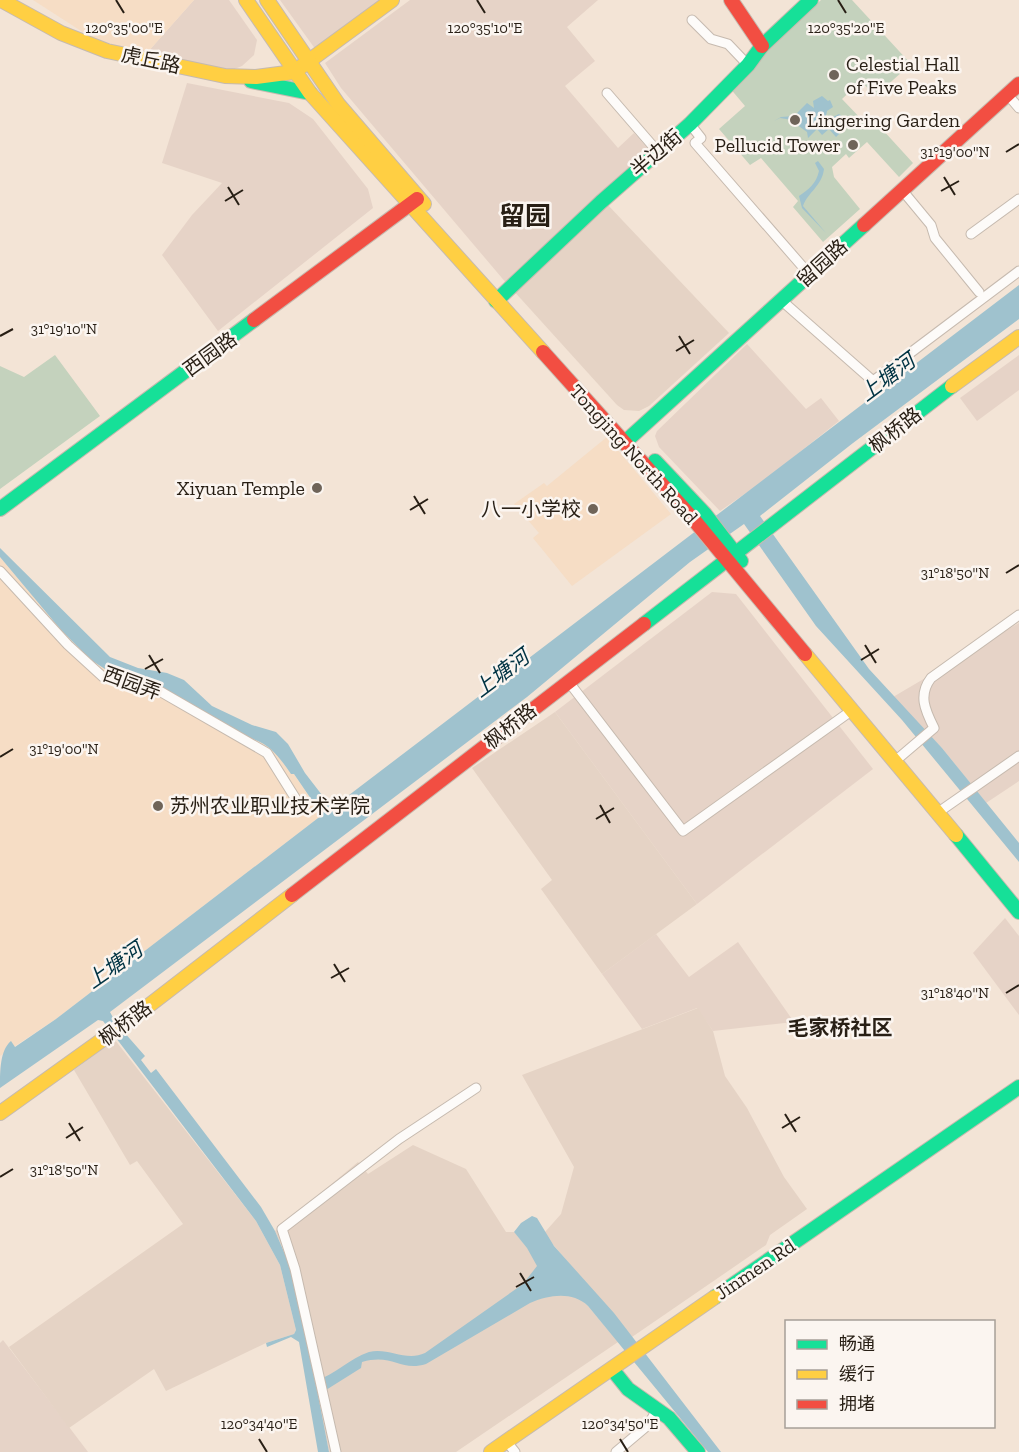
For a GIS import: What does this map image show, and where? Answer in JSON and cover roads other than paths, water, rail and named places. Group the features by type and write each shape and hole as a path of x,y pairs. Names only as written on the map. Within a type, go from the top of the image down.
{"main road":[{"name":"虎丘路","path":"1,0 61,33 107,51 225,76 266,77 294,72 392,0"},
{"name":"Tongjing North Road","path":"246,0 309,93 415,201"},
{"name":"Tongjing North Road","path":"267,0 338,104 415,201 499,298 699,517 851,711 943,809 1019,899"},
{"path":"731,0 762,46"},
{"name":"半边街","path":"499,298 690,124 748,65 762,46 812,0"},
{"path":"225,76 309,93"},
{"name":"留园路","path":"628,440 1019,84"},
{"name":"西园路","path":"0,509 415,201"},
{"name":"枫桥路","path":"0,1113 134,1017 940,395 1019,337"},
{"name":"Tongjing North Road","path":"731,556 1019,912"},
{"name":"Jinmen Rd","path":"491,1452 644,1349 1019,1087"},
{"name":"Jinmen Rd","path":"644,1349 1019,1096"},
{"name":"Jinmen Rd","path":"510,1450 616,1374 628,1360"},
{"path":"616,1374 628,1389 658,1408 698,1452"}],"street":[{"path":"692,20 707,36 728,44 748,65"},
{"path":"607,93 658,152"},
{"path":"1007,94 1019,108"},
{"path":"690,124 701,138 695,143 810,274"},
{"path":"902,190 931,225 935,238 979,292"},
{"path":"971,234 1019,200"},
{"path":"782,300 873,381 1019,271"},
{"name":"西园弄","path":"0,571 68,645 103,676 156,689 267,753 299,804"},
{"path":"897,759 934,728 923,700 924,687 931,678 1019,615"},
{"path":"568,681 683,831 851,711"},
{"path":"943,809 1019,756"},
{"path":"336,1452 295,1269 282,1229 399,1139 476,1088"},
{"path":"616,1452 648,1425 658,1408"}],"water":[{"path":"822,96 830,100 833,107 827,111 826,116 831,118 839,114 850,123 836,137 829,129 822,135 817,129 808,138 807,132 796,124 797,117 792,120 780,118 774,121 781,117 794,116 807,103 814,108 813,101"},
{"path":"818,161 824,169 823,175 803,206 826,233 802,208 799,196 814,183 819,171 815,163"},
{"path":"1019,285 1019,319 853,443 760,516 869,669 942,748 1019,843 1019,862 902,720 816,626 744,524 690,562 527,697 110,1012 116,1023 145,1056 141,1060 151,1073 156,1069 261,1207 275,1231 290,1266 315,1381 369,1352 383,1351 411,1356 425,1353 523,1284 537,1266 527,1248 514,1232 521,1223 532,1216 537,1218 554,1246 614,1313 721,1452 708,1452 588,1306 575,1298 560,1296 530,1303 426,1364 409,1366 381,1360 362,1362 361,1368 318,1395 329,1452 318,1452 299,1342 291,1337 267,1347 266,1343 294,1334 296,1330 280,1265 256,1221 103,1021 98,1020 0,1088 0,1081 3,1055 11,1041 15,1047 56,1019 322,815 294,774 291,774 278,756 263,743 132,680 108,671 91,660 61,630 0,557 0,548 110,657 138,668 167,673 184,680 212,706 252,725 276,732 288,744 305,773 332,808"}],"place":[{"name":"Celestial Hall of Five Peaks","path":"834,75"},
{"name":"Lingering Garden","path":"795,120"},
{"name":"Pellucid Tower","path":"853,145"},
{"name":"Xiyuan Temple","path":"317,488"},
{"name":"八一小学校","path":"593,509"},
{"name":"苏州农业职业技术学院","path":"158,806"}],"district":[{"name":"留园","path":"525,216"},
{"name":"毛家桥社区","path":"840,1027"}],"water label":[{"name":"上塘河","path":"887,377"},
{"name":"上塘河","path":"501,673"},
{"name":"上塘河","path":"114,965"}]}
